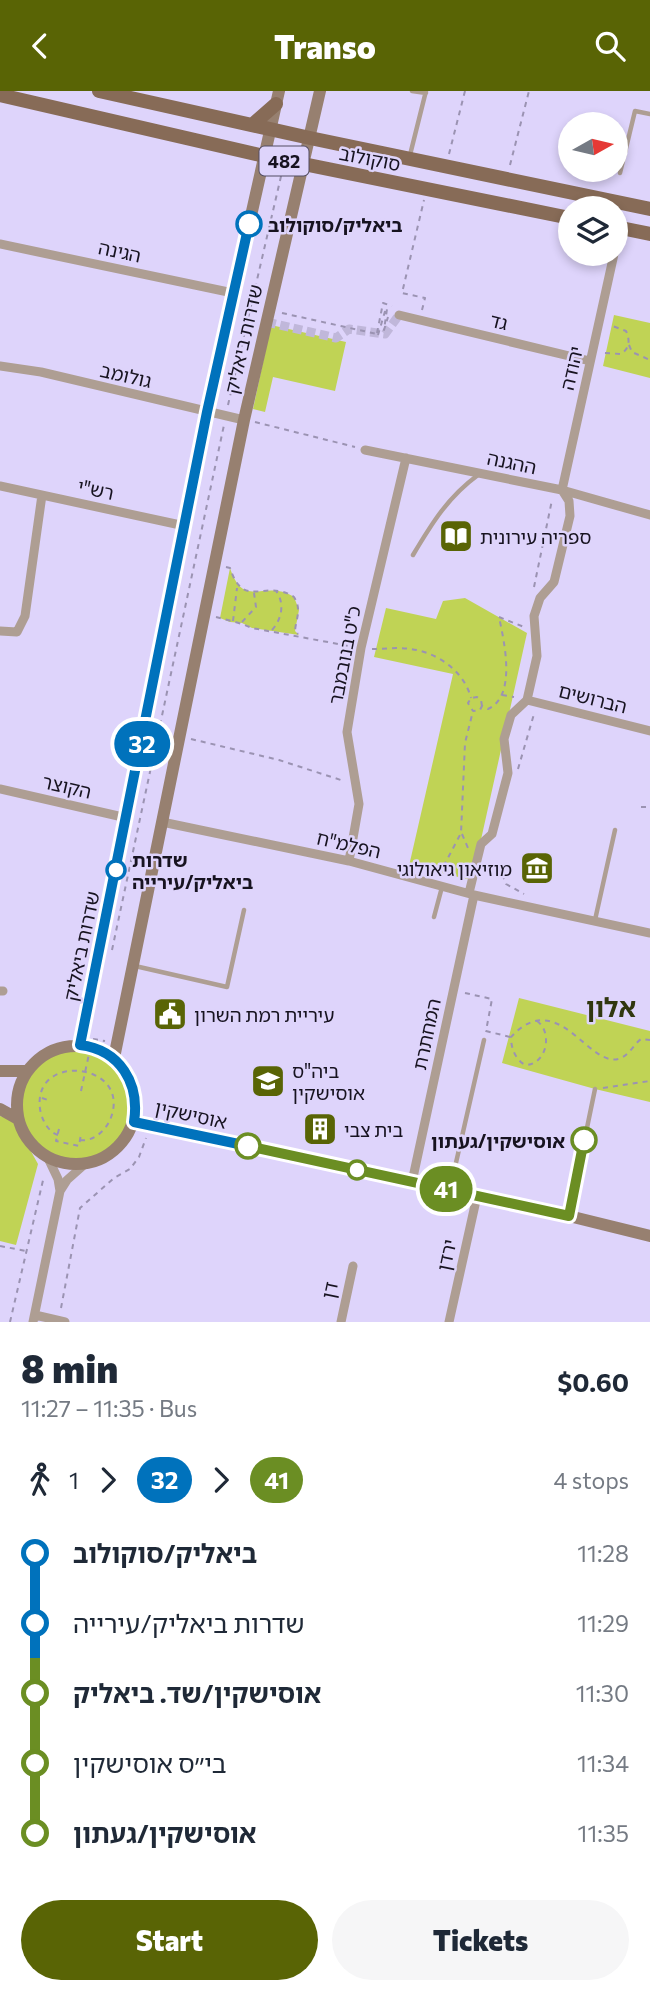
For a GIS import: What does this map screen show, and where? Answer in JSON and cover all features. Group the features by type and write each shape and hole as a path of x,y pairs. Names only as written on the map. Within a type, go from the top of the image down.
{"main road":[{"name":"סוקולוב","path":"99,91 650,209"},
{"name":"סוקולוב","path":"0,95 304,165 558,216"},
{"path":"252,125 277,98"},
{"path":"628,233 650,234"}],"street":[{"name":"שדרות ביאליק","path":"114,1058 244,420 320,91"},
{"name":"שדרות ביאליק","path":"85,1046 122,842 207,412 277,98"},
{"name":"הגינה","path":"0,244 233,293"},
{"name":"יהודה","path":"558,490 611,266"},
{"name":"גד","path":"399,315 590,361"},
{"name":"גולומב","path":"0,366 41,372 244,420"},
{"name":"ההגנה","path":"365,450 558,490 650,515"},
{"name":"כ\"ט בנובמבר","path":"349,861 359,804 347,732 361,649 405,458"},
{"name":"רש\"י","path":"0,486 184,526"},
{"name":"המחתרת","path":"412,1182 481,844 492,834 508,773 504,739 511,715 527,700 537,656 534,616 540,598 554,582 569,516 569,501 558,490"},
{"path":"0,631 17,632 25,616 42,495"},
{"name":"הברושים","path":"527,700 650,731"},
{"name":"הקוצר","path":"0,789 127,818"},
{"name":"הפלמ\"ח","path":"162,822 349,861 472,894 650,933"},
{"path":"85,1046 114,1058 131,1081 135,1096 134,1122 120,1146 104,1158 85,1164 66,1164 48,1158 29,1142 18,1119 18,1094 27,1071 41,1056 60,1047 85,1046"},
{"path":"0,1071 27,1071"},
{"path":"0,1109 18,1119"},
{"name":"אוסישקין","path":"134,1122 650,1236"},
{"path":"48,1158 58,1179 60,1191 34,1319 62,1321"},
{"path":"60,1191 67,1180 85,1164"},
{"name":"ירדן","path":"449,1322 477,1196"},
{"name":"דן","path":"341,1322 353,1265"}],"lane":[{"path":"409,159 426,92 412,91"},
{"path":"628,140 635,111 650,114"},
{"path":"413,555 437,515 453,495 481,474"},
{"path":"595,921 615,830"},
{"path":"434,917 439,885"},
{"path":"134,966 227,987 244,910"},
{"path":"450,1190 484,1040"},
{"path":"569,1216 594,1089"}],"path":[{"path":"446,167 465,91"},
{"path":"507,180 529,91"},
{"path":"110,961 226,416 282,169"},
{"path":"425,298 402,293 427,189"},
{"path":"376,334 383,303"},
{"path":"270,310 379,335 387,307 385,329 391,305"},
{"path":"599,322 625,331 632,352 650,360"},
{"path":"593,350 616,355 626,351 629,344"},
{"path":"244,420 365,450"},
{"path":"539,564 558,490"},
{"path":"181,546 198,550"},
{"path":"215,563 230,568 237,587 233,623"},
{"path":"237,587 243,591 275,590 288,593 299,604 295,631 299,635"},
{"path":"271,631 278,624 281,615 281,604 275,590"},
{"path":"242,622 256,607 254,592"},
{"path":"204,614 233,623 242,622 252,628 361,649 411,649 428,653 453,668 471,698"},
{"path":"471,698 479,698 482,706 488,709 496,705 504,690 506,666 499,617"},
{"path":"439,885 461,833 465,743 473,711 468,703 471,698"},
{"path":"508,773 518,769 538,703"},
{"path":"473,711 480,710 482,706"},
{"path":"179,736 279,759 356,785"},
{"path":"641,807 650,807"},
{"path":"122,842 136,845"},
{"path":"499,865 506,884 524,893 523,905"},
{"path":"453,991 492,999 486,1031 511,1037"},
{"path":"511,1037 513,1049 520,1062 531,1065 545,1049 546,1043 543,1025 537,1021"},
{"path":"511,1037 527,1023 554,1023 582,1039 602,1057 614,1059 621,1058 641,1039 650,1039"},
{"path":"81,1091 85,1070 85,1046 92,1039 117,1044"},
{"path":"58,1135 53,1134 43,1120 41,1098 44,1089 54,1077 69,1070 85,1070 99,1077 109,1090 113,1105 111,1115 100,1134 85,1141 80,1140"},
{"path":"594,1089 650,1081"},
{"path":"41,1098 48,1100"},
{"path":"104,1113 111,1115"},
{"path":"62,1321 80,1208 114,1178 130,1170 154,1126"},
{"path":"59,1129 56,1141 79,1146 81,1134"},
{"path":"10,1322 48,1158"},
{"path":"0,1246 27,1251"}],"green space":[{"path":"614,315 650,323 650,378 603,366"},
{"path":"271,325 346,342 335,391 273,377 265,412 253,409"},
{"path":"230,568 242,588 249,591 283,592 294,597 299,610 295,631 299,635 252,628 220,618"},
{"path":"465,598 527,633 472,880 409,866 453,674 374,657 386,608 436,619 443,601"},
{"path":"519,998 650,1031 650,1102 502,1063"},
{"path":"76,1046 99,1050 118,1063 131,1082 135,1105 131,1128 118,1147 99,1160 76,1164 53,1160 34,1147 21,1128 17,1105 21,1082 34,1063 53,1050"},
{"path":"0,1116 13,1119 38,1164 16,1245 0,1241"}],"tunnel":[{"path":"267,322 336,338 349,329 385,334 399,315"}],"bus line":[{"name":"32","path":"248,1146 134,1122 135,1096 124,1069 104,1052 80,1045 207,412 249,224"},
{"name":"41","path":"248,1146 569,1216 584,1140"}],"place":[{"name":"ביאליק/סוקולוב","path":"249,224"},
{"name":"ספריה עירונית","path":"456,536"},
{"name":"מוזיאון גיאולוגי","path":"537,868"},
{"name":"שדרות ביאליק/עירייה","path":"116,870"},
{"name":"עיריית רמת השרון","path":"170,1014"},
{"name":"ביה\"ס אוסישקין","path":"268,1081"},
{"name":"בית צבי","path":"320,1129"},
{"name":"אוסישקין/געתון","path":"584,1140"}],"district":[{"name":"אלון","path":"611,1006"}]}
